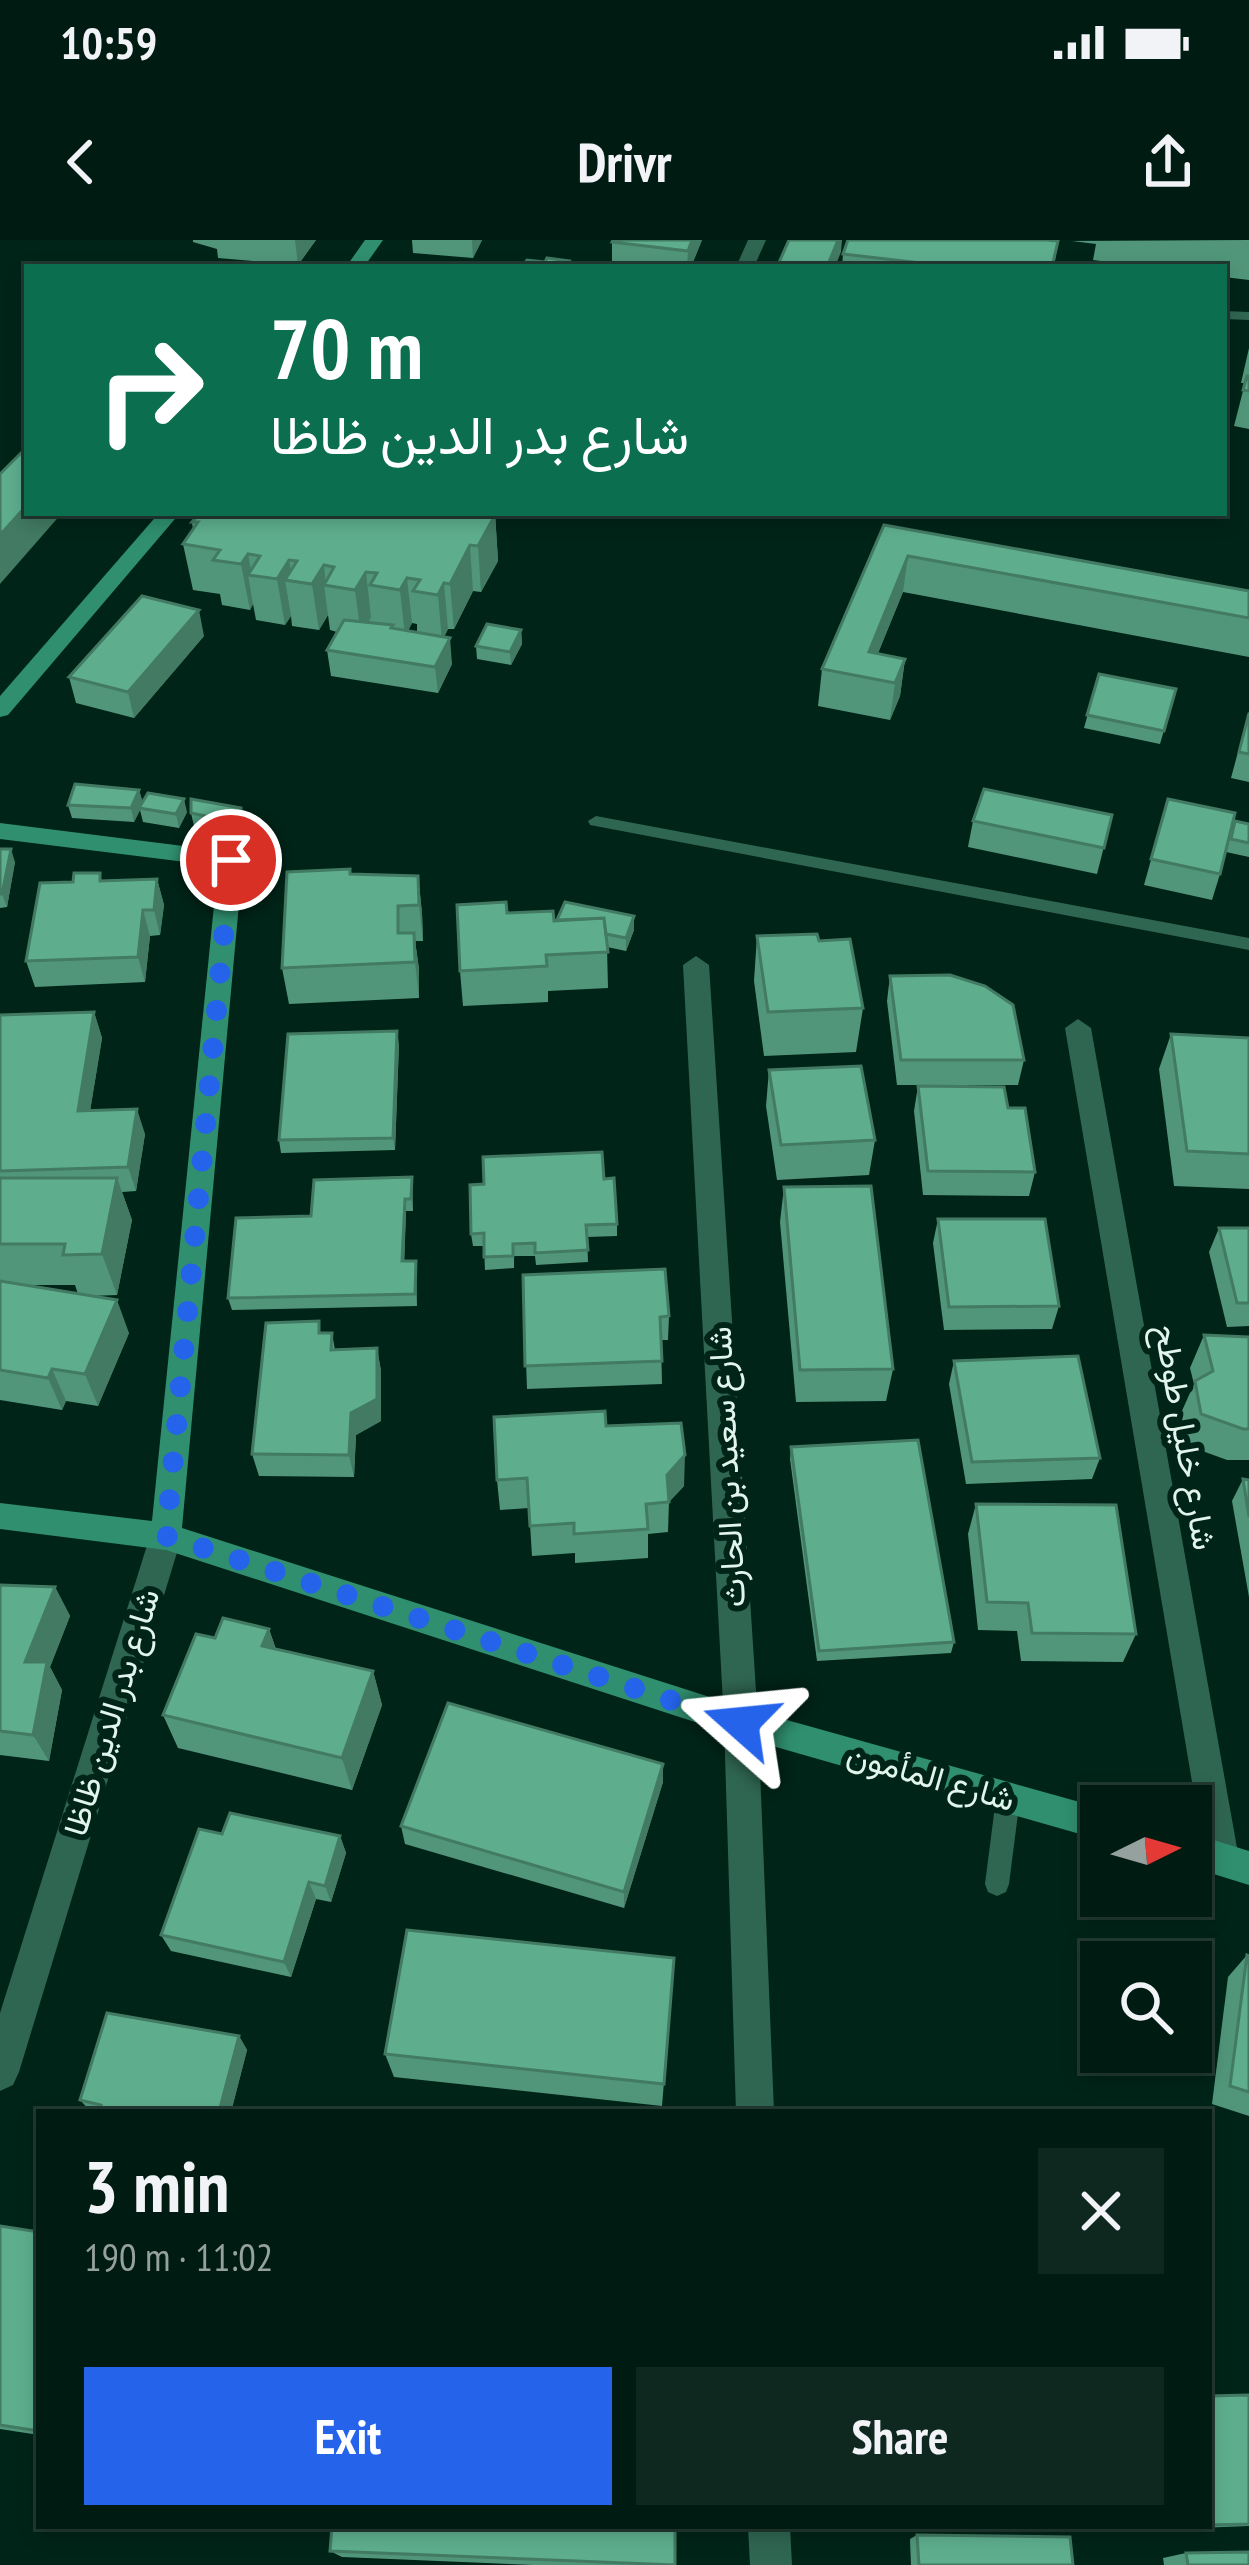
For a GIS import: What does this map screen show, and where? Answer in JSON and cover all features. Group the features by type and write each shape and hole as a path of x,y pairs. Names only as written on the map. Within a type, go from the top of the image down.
{"street":[{"path":"0,710 167,516"},
{"name":"شارع بدر الدين ظاظا","path":"0,831 231,860 166,1536 0,2072"},
{"name":"شارع سعيد بن الحارث","path":"697,965 741,1723 755,2109"},
{"name":"شارع خليل طوطح","path":"1078,1028 1221,1859"},
{"name":"شارع المأمون","path":"0,1516 166,1536 741,1723 1080,1818"},
{"path":"770,2529 771,2565"}],"lane":[{"path":"596,821 1249,944"},
{"path":"997,1884 1008,1798"}],"building":[{"path":"613,240 692,240 688,251"},
{"path":"789,240 838,240 828,264 778,264"},
{"path":"848,240 1058,241 1053,264 929,264 843,254"},
{"path":"547,258 569,261 524,264 527,260 545,262"},
{"path":"24,450 24,508 0,535 0,474"},
{"path":"197,516 494,516 478,546 470,545 450,584 444,583 438,595 413,591 420,580 407,578 400,590 370,585 377,573 366,572 355,590 324,585 334,567 324,565 312,584 285,580 297,561 289,560 277,579 248,575 260,556 248,554 241,564 213,560 220,550 183,544 198,522 192,522"},
{"path":"884,525 1249,591 1249,618 908,556 869,652 905,659 895,683 822,669"},
{"path":"142,596 199,610 128,692 69,677"},
{"path":"344,620 450,638 435,667 327,650"},
{"path":"487,624 521,630 510,652 476,646"},
{"path":"1099,674 1176,689 1164,731 1087,715"},
{"path":"1249,713 1249,754 1239,752"},
{"path":"75,784 139,790 131,808 68,805"},
{"path":"984,789 1112,815 1104,848 973,821"},
{"path":"148,793 184,799 176,814 139,808"},
{"path":"191,799 241,808 240,823 191,813"},
{"path":"1168,799 1235,813 1220,874 1151,859"},
{"path":"1235,821 1249,824 1249,843 1231,839"},
{"path":"0,849 11,849 2,894 0,894"},
{"path":"350,869 350,874 418,876 419,905 398,906 398,933 414,933 415,962 282,968 287,872"},
{"path":"74,873 100,873 100,881 157,879 154,910 143,910 138,957 26,961 40,883 73,882"},
{"path":"506,902 507,913 553,911 554,921 604,918 608,952 546,955 547,966 460,971 457,905"},
{"path":"565,902 634,916 626,938 606,934 604,918 557,920"},
{"path":"817,934 819,941 850,939 863,1008 768,1012 757,936"},
{"path":"950,975 985,986 1013,1005 1024,1060 901,1060 890,976"},
{"path":"94,1012 78,1111 137,1109 128,1167 0,1171 0,1015"},
{"path":"397,1031 393,1138 279,1140 288,1034"},
{"path":"1171,1034 1249,1038 1249,1154 1187,1151"},
{"path":"861,1066 875,1140 781,1145 769,1070"},
{"path":"918,1086 1004,1087 1008,1108 1025,1108 1035,1172 928,1171"},
{"path":"602,1152 604,1179 614,1178 617,1224 586,1225 588,1250 535,1253 535,1243 513,1244 513,1256 484,1257 484,1233 471,1234 470,1185 484,1184 483,1157"},
{"path":"412,1177 411,1199 405,1199 402,1261 416,1261 415,1294 228,1298 236,1218 311,1216 314,1180"},
{"path":"0,1178 117,1178 102,1254 63,1255 65,1244 0,1244"},
{"path":"871,1186 893,1369 800,1370 784,1187"},
{"path":"938,1219 1045,1219 1059,1306 949,1307"},
{"path":"1219,1228 1249,1228 1249,1303 1237,1303"},
{"path":"665,1269 669,1316 660,1317 662,1361 525,1366 523,1275"},
{"path":"0,1281 117,1300 85,1374 52,1369 48,1378 0,1370"},
{"path":"319,1321 319,1333 332,1333 331,1350 377,1348 377,1399 351,1413 349,1455 252,1454 266,1323"},
{"path":"1204,1335 1249,1337 1249,1429 1201,1414 1195,1381 1213,1371"},
{"path":"1078,1356 1100,1458 972,1462 954,1361"},
{"path":"605,1411 606,1426 681,1423 685,1455 667,1475 669,1502 646,1504 648,1529 574,1534 574,1523 530,1526 527,1478 497,1480 494,1417"},
{"path":"918,1440 954,1642 819,1651 791,1447"},
{"path":"1243,1479 1249,1480 1249,1517"},
{"path":"976,1504 1116,1505 1136,1634 1032,1633 1028,1603 987,1602"},
{"path":"0,1585 55,1587 25,1662 47,1662 33,1735 0,1731"},
{"path":"223,1618 269,1629 262,1646 373,1671 342,1758 163,1715 196,1634 215,1638"},
{"path":"448,1703 663,1764 624,1892 401,1826"},
{"path":"230,1813 340,1836 325,1886 309,1882 284,1962 161,1935 199,1829 222,1834"},
{"path":"407,1930 674,1958 664,2084 385,2054"},
{"path":"1249,1956 1249,2092 1230,2086"},
{"path":"107,2013 239,2036 220,2109 100,2109 101,2105 80,2100"},
{"path":"0,2226 36,2232 36,2431 0,2425"},
{"path":"1249,2395 1249,2524 1212,2525 1212,2396"},
{"path":"332,2529 675,2529 675,2565 330,2551"},
{"path":"917,2535 1070,2537 1073,2565 919,2565"},
{"path":"1249,2552 1249,2565 1188,2565 1186,2553"}],"route":[{"path":"231,860 166,1536 741,1723"}]}
